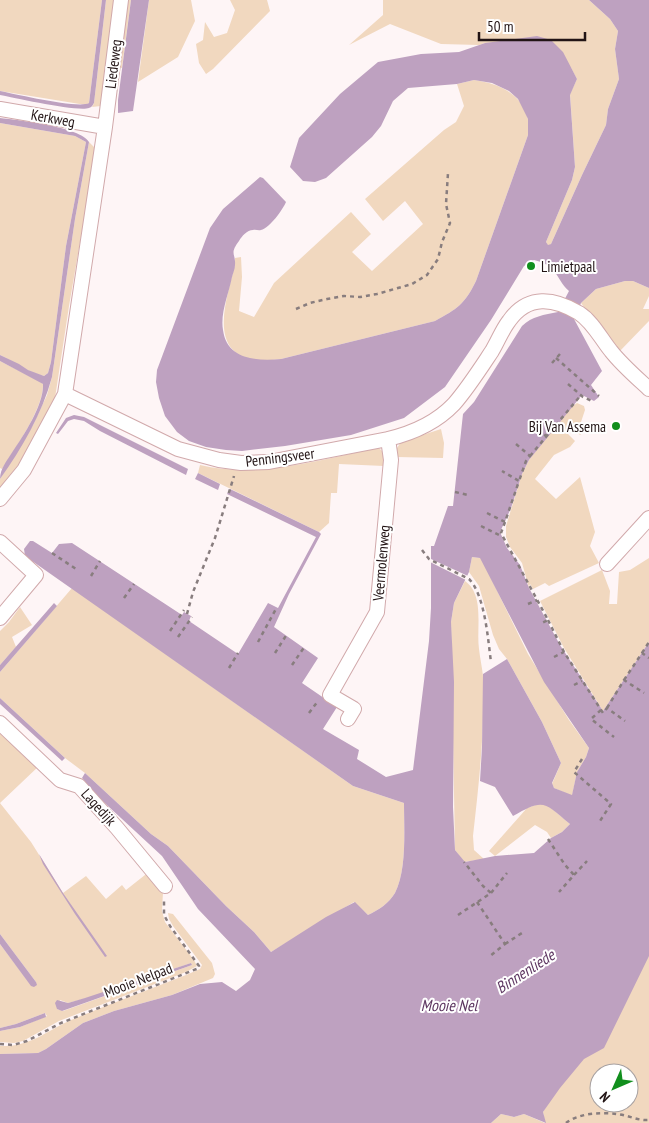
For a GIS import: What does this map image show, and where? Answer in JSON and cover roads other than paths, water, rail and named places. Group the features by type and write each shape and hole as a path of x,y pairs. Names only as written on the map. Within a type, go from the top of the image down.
{"street":[{"name":"Liedeweg","path":"105,127 121,0"},
{"name":"Kerkweg","path":"0,109 105,127"},
{"path":"0,499 24,470 65,394 105,127"},
{"name":"Penningsveer","path":"65,394 178,450 219,460 241,463 269,462 388,439 404,435 428,425 442,415 466,389 508,322 518,311 539,300 560,304 587,319 612,353 649,389"},
{"name":"Veermolenweg","path":"348,719 354,709 330,695 377,612 391,460 388,439"},
{"path":"607,564 649,518"},
{"path":"0,542 36,574 0,618"},
{"name":"Lagedijk","path":"0,722 60,780 79,786 118,828 165,886"}],"water":[{"path":"102,0 106,0 94,103 91,107 83,109 73,108 0,95 0,91 60,103 89,103"},
{"path":"131,0 149,0 133,111 118,113 118,100"},
{"path":"589,0 649,0 649,288 633,281 625,281 596,289 581,303 574,319 602,371 591,385 599,397 594,401 582,395 529,460 500,532 507,548 520,565 529,588 560,645 603,711 649,642 649,956 604,1048 584,1059 560,1088 543,1112 546,1123 524,1114 514,1117 501,1114 491,1123 0,1123 0,1054 38,1053 83,1023 114,1011 172,995 200,984 222,982 236,991 250,980 255,969 198,909 162,856 95,794 82,778 85,773 151,834 168,846 254,932 271,952 326,917 355,902 368,915 383,906 393,897 399,884 404,849 404,803 353,786 25,556 24,549 30,541 33,541 52,553 59,544 72,543 182,615 184,612 191,616 189,621 238,654 268,603 278,608 316,537 227,494 230,489 319,532 321,534 274,627 318,658 302,683 337,707 323,729 359,750 357,759 386,777 413,770 429,641 431,546 434,546 448,506 453,506 463,414 474,402 522,326 534,318 558,312 569,291 548,265 534,260 524,266 491,320 445,387 404,418 351,435 242,451 206,447 189,441 177,432 165,416 156,382 157,370 210,228 223,209 260,177 286,202 265,229 247,232 234,249 235,266 222,323 226,340 237,353 253,359 281,359 435,321 464,301 476,281 528,135 528,119 518,99 509,91 492,83 474,80 457,84 408,88 393,101 381,126 372,137 326,178 315,182 303,181 290,167 299,138 340,94 378,62 421,54 459,52 485,43 537,36 551,40 563,52 577,79 570,95 575,167 572,180 546,242 548,245 551,244 606,125 608,109 619,79 615,49 618,31 610,19","holes":["472,557 480,558 544,682 589,748 577,772 572,795 554,788 552,783 561,763 542,722 507,659 483,674 480,781 495,787 513,816 531,807 543,805 549,807 570,824 534,853 495,856 465,862 455,850 453,807 454,682 451,622 454,603 469,572"]},
{"path":"0,118 62,128 84,137 89,142 75,219 52,377 43,404 31,430 0,479 4,465 28,428 37,410 43,384 0,361 0,355 44,376 48,373 66,246 86,142 75,136 0,123"},
{"path":"74,415 84,417 188,469 186,475 84,421 74,419 68,421 58,434 56,433 66,418"},
{"path":"198,473 220,484 218,490 195,479"},
{"path":"54,603 57,606 0,672 0,665"},
{"path":"0,698 65,758 62,761 0,704"},
{"path":"39,854 63,893 107,956 105,957 75,914 43,864"},
{"path":"0,934 37,985 31,986 0,944"},
{"path":"191,963 192,965 62,1011 57,1009 55,1003 57,1000 68,1003 85,998"},
{"path":"45,1013 46,1017 20,1027 0,1031 0,1028"}],"place":[{"name":"Limietpaal","path":"531,266"},
{"name":"Bij Van Assema","path":"616,426"}],"water label":[{"name":"Binnenliede","path":"525,971"},
{"name":"Mooie Nel","path":"449,1005"}]}
